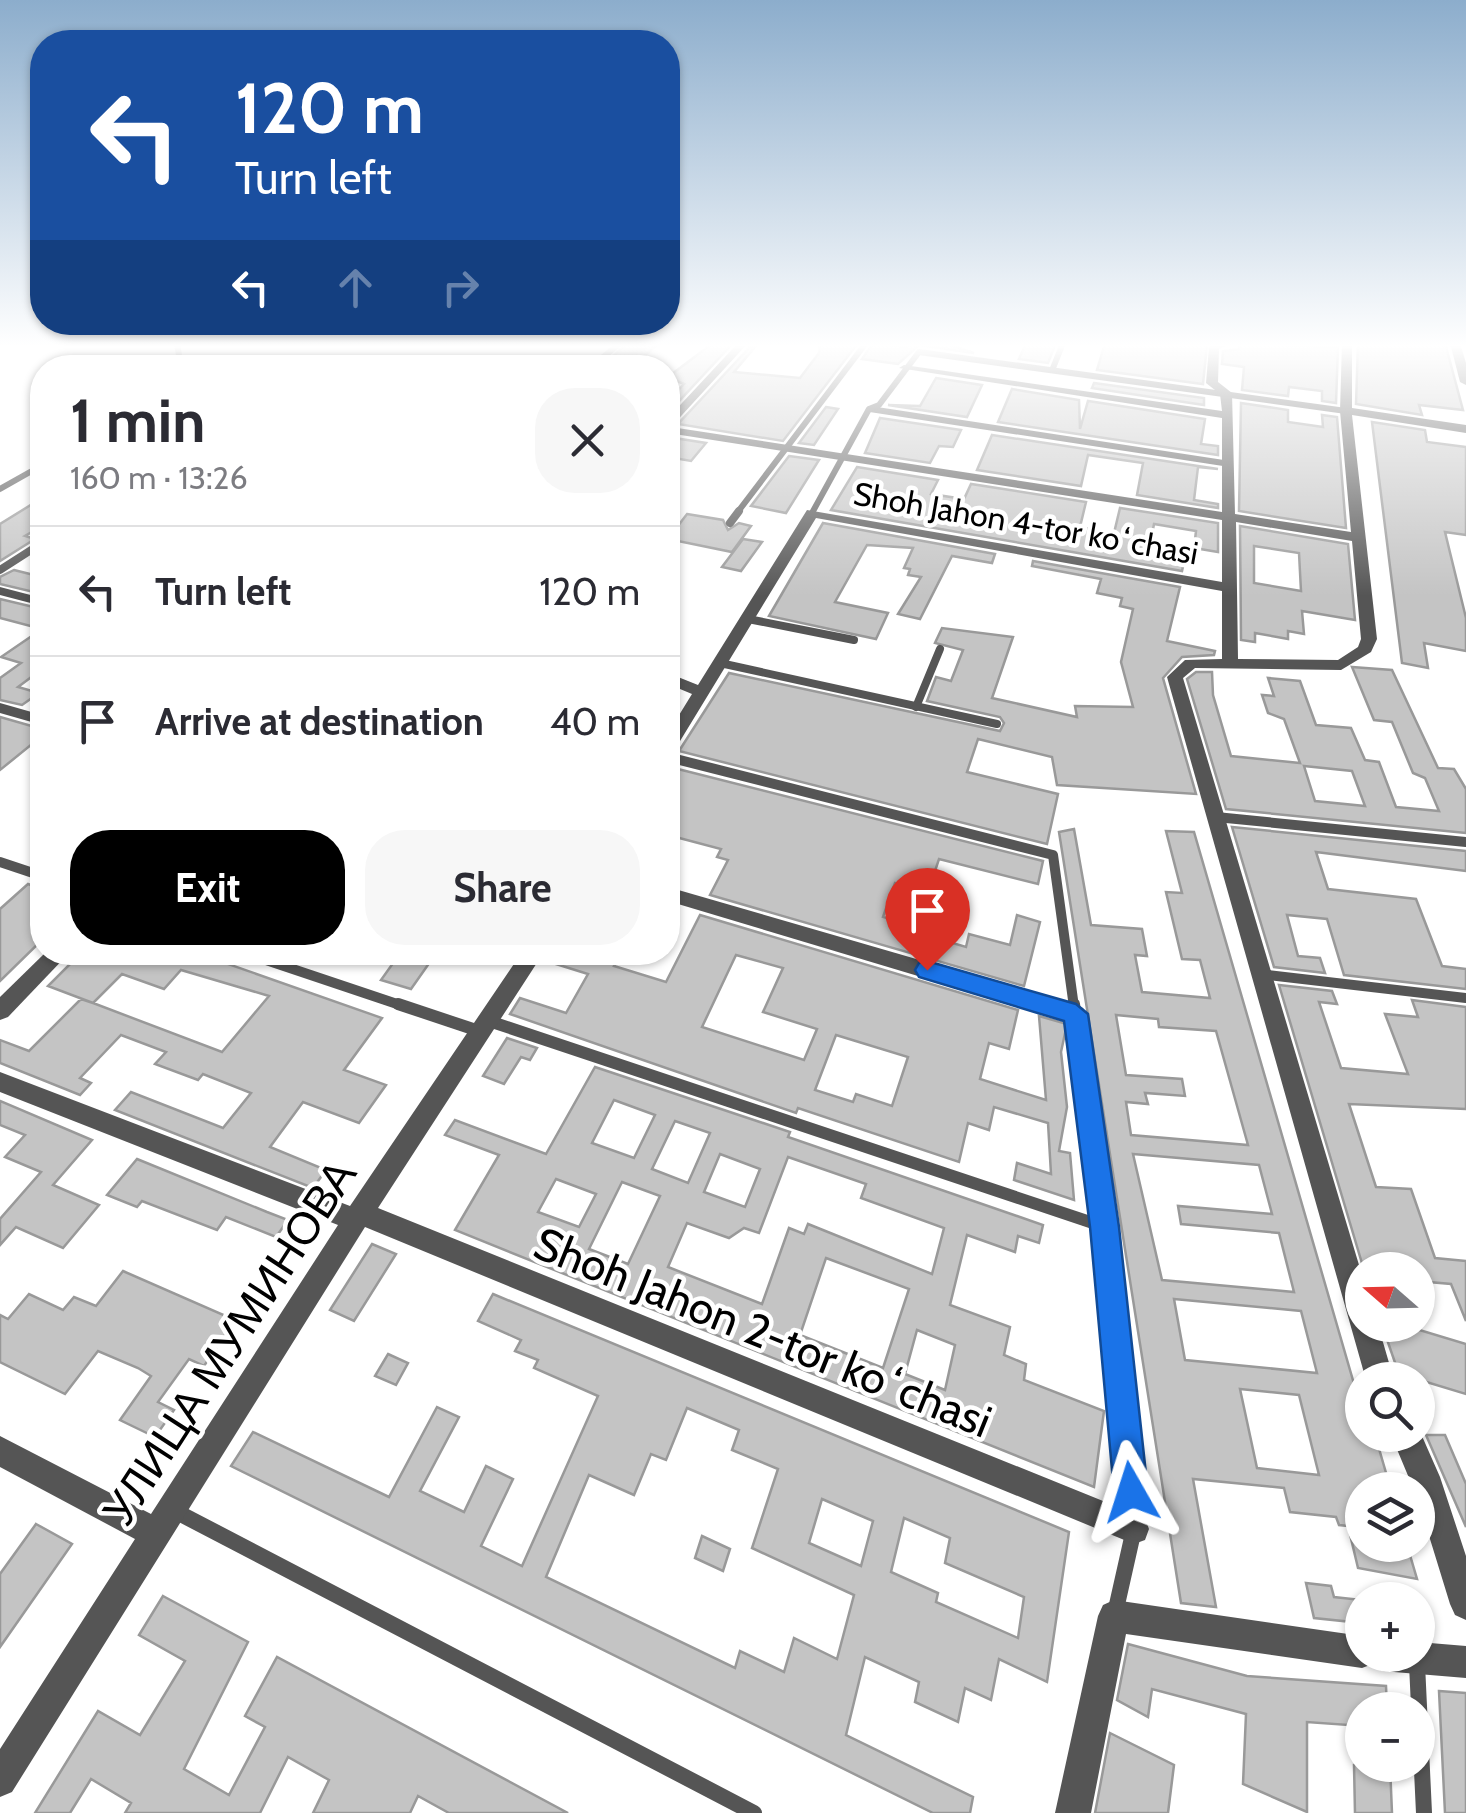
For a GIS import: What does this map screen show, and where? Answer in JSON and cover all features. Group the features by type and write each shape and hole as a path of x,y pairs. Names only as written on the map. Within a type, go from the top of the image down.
{"street":[{"path":"1229,428 1230,666"},
{"path":"1348,428 1370,638 1365,649 1341,666 1191,664 1175,677 1375,1362"},
{"path":"680,429 1360,538"},
{"path":"680,726 812,513"},
{"name":"Shoh Jahon 4-tor koʻchasi","path":"812,513 1231,588"},
{"path":"0,590 30,599"},
{"path":"680,683 701,692"},
{"path":"0,708 30,717"},
{"path":"680,898 1076,1014"},
{"path":"0,1011 47,965"},
{"name":"УЛИЦА МУМИНОВА","path":"0,1780 358,1216 526,965"},
{"name":"Shoh Jahon 2-tor koʻchasi","path":"0,1082 358,1216 1134,1529"},
{"path":"0,1451 165,1522"},
{"path":"1414,1452 1466,1604"},
{"path":"1073,1813 1114,1616 1345,1650"},
{"path":"1435,1661 1466,1662"}],"lane":[{"path":"730,524 801,428"},
{"path":"812,513 858,428"},
{"path":"991,428 1230,464"},
{"path":"0,489 30,472"},
{"path":"0,570 30,551"},
{"path":"748,618 854,640"},
{"path":"916,707 940,649"},
{"path":"720,663 997,724"},
{"path":"680,760 1053,855 1105,1227 1134,1529 1114,1616"},
{"path":"1216,817 1466,842"},
{"path":"0,862 30,872"},
{"path":"285,965 486,1026 1105,1227"},
{"path":"1259,974 1466,998"},
{"path":"165,1522 754,1813"},
{"path":"1417,1672 1424,1813"}],"building":[{"path":"700,428 793,428 783,441"},
{"path":"811,428 826,428 814,445 799,443"},
{"path":"876,428 961,430 953,447 939,446 930,463 865,453"},
{"path":"1035,428 1204,428 1201,444 1218,446 1218,455"},
{"path":"1241,428 1338,428 1346,528 1239,511"},
{"path":"1373,428 1425,430 1427,442 1466,447 1466,535 1445,532 1466,618 1466,651 1424,643 1428,668 1402,663"},
{"path":"992,435 1218,469 1198,467 1194,500 1218,504 1218,508 1137,495 1143,463 1088,455 1081,486 977,470"},
{"path":"680,439 706,443 691,461 680,459"},
{"path":"789,456 819,460 786,513 751,506"},
{"path":"857,467 938,480 931,494 964,499 971,484 1086,502 1080,527 1114,533 1120,508 1218,523 1218,552 1194,548 1196,531 1154,524 1148,556 1184,562 1182,571 831,510"},
{"path":"30,505 30,533 25,536 30,542 0,561 0,524"},
{"path":"687,514 723,520 728,530 739,523 751,526 732,552 680,541 680,523"},
{"path":"823,523 995,554 992,563 952,556 920,619 898,614 921,577 908,575 910,569 904,568 913,548 867,545 835,602 888,613 876,639 769,616"},
{"path":"1240,526 1348,544 1355,620 1302,611 1304,634 1288,631 1288,639 1255,633 1255,642 1241,640","holes":["1254,546 1299,553 1301,591 1254,583"]},
{"path":"743,539 762,542 741,571 722,567"},
{"path":"1033,561 1180,587 1167,641 1215,651 1214,655 1182,657 1163,678 1196,794 1057,785 1052,757 978,739 967,772 1058,794 1047,844 680,751 729,673 1000,731 1004,723 1000,717 927,701 936,677 951,681 963,650 935,643 942,628 1013,637 992,698 1077,717 1075,706 1133,707 1121,662 1133,609 1120,606 1122,598 1097,593 1101,579 1032,566"},
{"path":"14,570 30,574 30,591 0,584 0,577"},
{"path":"0,599 30,606 30,626 0,618"},
{"path":"30,637 30,678 18,687 30,690 30,699 22,705 0,700 0,678 21,663 1,657"},
{"path":"1352,667 1392,670 1438,768 1454,769 1466,789 1466,833 1226,809 1187,679 1196,672 1212,672 1213,695 1231,756 1300,763 1284,719 1268,713 1262,695 1274,696 1268,678 1300,681 1316,725 1351,728 1365,760 1379,762 1396,807 1439,811 1425,778 1413,773 1392,722 1374,720","holes":["1304,766 1352,771 1365,806 1315,801"]},
{"path":"0,717 30,726 30,746 0,770"},
{"path":"680,770 1043,861 1038,884 939,859 928,892 895,883 883,917 934,931 932,937 966,947 969,934 1010,945 1017,915 1040,922 1024,986 710,895 728,860 717,857 721,849 680,838"},
{"path":"1232,827 1466,851 1466,871 1316,852 1328,889 1416,899 1442,966 1466,969 1466,989 1344,975 1327,919 1287,915 1298,956 1320,958 1325,973 1274,967"},
{"path":"1074,829 1091,925 1142,929 1147,956 1135,955 1142,992 1210,998 1200,960 1182,959 1166,892 1182,893 1166,831 1194,832 1348,1362 1345,1452 1380,1452 1386,1472 1345,1472 1345,1526 1339,1525 1336,1517 1290,1512 1284,1488 1193,1479 1216,1607 1181,1603 1059,832","holes":["1116,1015 1158,1019 1159,1027 1216,1031 1248,1145 1131,1135 1126,1102 1148,1104 1145,1093 1185,1096 1182,1079 1126,1075","1133,1154 1259,1165 1272,1214 1178,1206 1181,1224 1279,1233 1294,1292 1162,1280","1174,1299 1301,1311 1317,1373 1185,1360","1240,1389 1299,1395 1319,1475 1257,1468"]},
{"path":"30,885 30,952 0,981 0,909"},
{"path":"700,915 1018,1010 1009,1049 989,1043 980,1079 1046,1100 1039,1016 1067,1024 1061,1052 1067,1107 1059,1151 1070,1153 1074,1200 1014,1180 1017,1163 1051,1174 1048,1123 994,1107 989,1130 968,1123 959,1162 798,1108 796,1113 510,1014 520,998 566,1013 588,974 559,965 614,966 666,982 675,965 680,965 680,954","holes":["736,955 783,968 763,1012 817,1029 804,1060 702,1027","836,1035 908,1057 892,1106 856,1094 853,1102 815,1090"]},
{"path":"69,965 231,965 382,1018 344,1070 386,1085 359,1123 303,1102 270,1147 326,1170 313,1188 115,1110 131,1092 223,1128 251,1093 203,1074 198,1080 155,1064 166,1052 121,1035 80,1078 91,1083 80,1095 0,1063 0,1040 29,1051 81,999 93,1003 48,986","holes":["181,970 269,996 222,1052 93,1003 122,974 164,989"]},
{"path":"392,965 428,965 411,989 381,980"},
{"path":"1279,985 1332,991 1337,1004 1319,1002 1341,1068 1408,1074 1385,1014 1418,1017 1412,1000 1466,1007 1466,1109 1349,1104 1376,1187 1411,1189 1433,1252 1359,1252"},
{"path":"507,1038 537,1048 530,1060 521,1057 504,1084 483,1076"},
{"path":"595,1067 790,1132 788,1137 1043,1225 1039,1243 1018,1236 1015,1252 967,1235 950,1305 1010,1327 1004,1355 1026,1364 1024,1380 1104,1411 1094,1487 455,1230 499,1155 445,1135 455,1120 546,1154","holes":["614,1100 655,1115 634,1158 592,1143","675,1121 710,1133 688,1183 652,1169","720,1154 760,1169 745,1207 704,1192","788,1157 866,1184 861,1198 944,1228 932,1274 808,1224 804,1234 789,1228 762,1304 668,1267 687,1223 729,1238 744,1228 759,1233","556,1179 596,1194 579,1227 538,1212","622,1182 660,1196 628,1264 589,1249","826,1258 909,1289 883,1368 800,1335","917,1330 955,1345 945,1390 905,1374"]},
{"path":"0,1101 92,1140 53,1185 99,1205 63,1248 16,1227 0,1245 0,1219 41,1172 5,1157 25,1135 0,1125"},
{"path":"137,1159 288,1220 276,1237 226,1217 217,1230 142,1201 137,1207 107,1195"},
{"path":"372,1244 396,1254 354,1321 330,1310"},
{"path":"1435,1258 1466,1261 1466,1321 1451,1284 1435,1283"},
{"path":"123,1271 235,1320 204,1366 189,1359 158,1402 174,1410 155,1437 120,1420 151,1376 138,1368 98,1351 65,1394 0,1362 0,1315 8,1319 29,1294 63,1310 74,1297 96,1306"},
{"path":"493,1294 1069,1532 1047,1682 999,1659 991,1700 965,1688 958,1722 915,1702 919,1682 865,1657 846,1735 973,1797 970,1813 933,1813 231,1466 253,1432 389,1497 437,1407 459,1417 420,1491 464,1512 486,1466 513,1479 481,1546 522,1566 598,1396 534,1368 538,1360 515,1351 521,1340 478,1321","holes":["687,1408 739,1430 732,1450 778,1469 752,1548 854,1595 837,1659 794,1638 784,1672 740,1651 735,1668 546,1577 589,1475 634,1495 651,1454 666,1460","822,1499 873,1521 861,1566 809,1543","904,1518 950,1538 945,1563 1024,1597 1018,1638 936,1602 938,1593 891,1572"]},
{"path":"1435,1335 1466,1344 1466,1394 1435,1385 1435,1362 1395,1362 1388,1342 1435,1342"},
{"path":"388,1354 408,1363 396,1385 375,1376"},
{"path":"1435,1435 1445,1435 1466,1484 1466,1527 1433,1452"},
{"path":"36,1524 72,1544 0,1647 0,1574"},
{"path":"702,1536 730,1549 723,1571 695,1558"},
{"path":"1357,1562 1412,1562 1417,1579 1358,1568"},
{"path":"1306,1583 1331,1586 1334,1597 1345,1598 1345,1621 1314,1618"},
{"path":"163,1596 248,1642 184,1769 229,1795 265,1727 245,1716 277,1657 568,1813 449,1813 418,1796 410,1813 313,1813 329,1780 288,1757 260,1813 125,1813 131,1803 91,1779 70,1813 35,1813 98,1711 140,1735 185,1661 139,1635"},
{"path":"1128,1644 1247,1676 1386,1686 1386,1692 1345,1692 1345,1725 1307,1722 1307,1812 1243,1784 1246,1714 1152,1689 1148,1717 1117,1700"},
{"path":"1439,1691 1466,1693 1466,1813 1445,1813"},
{"path":"1110,1733 1174,1765 1168,1813 1095,1813"},
{"path":"1354,1782 1391,1782 1392,1813 1355,1813"}],"route":[{"path":"927,970 1076,1014 1105,1227 1131,1492"}]}
